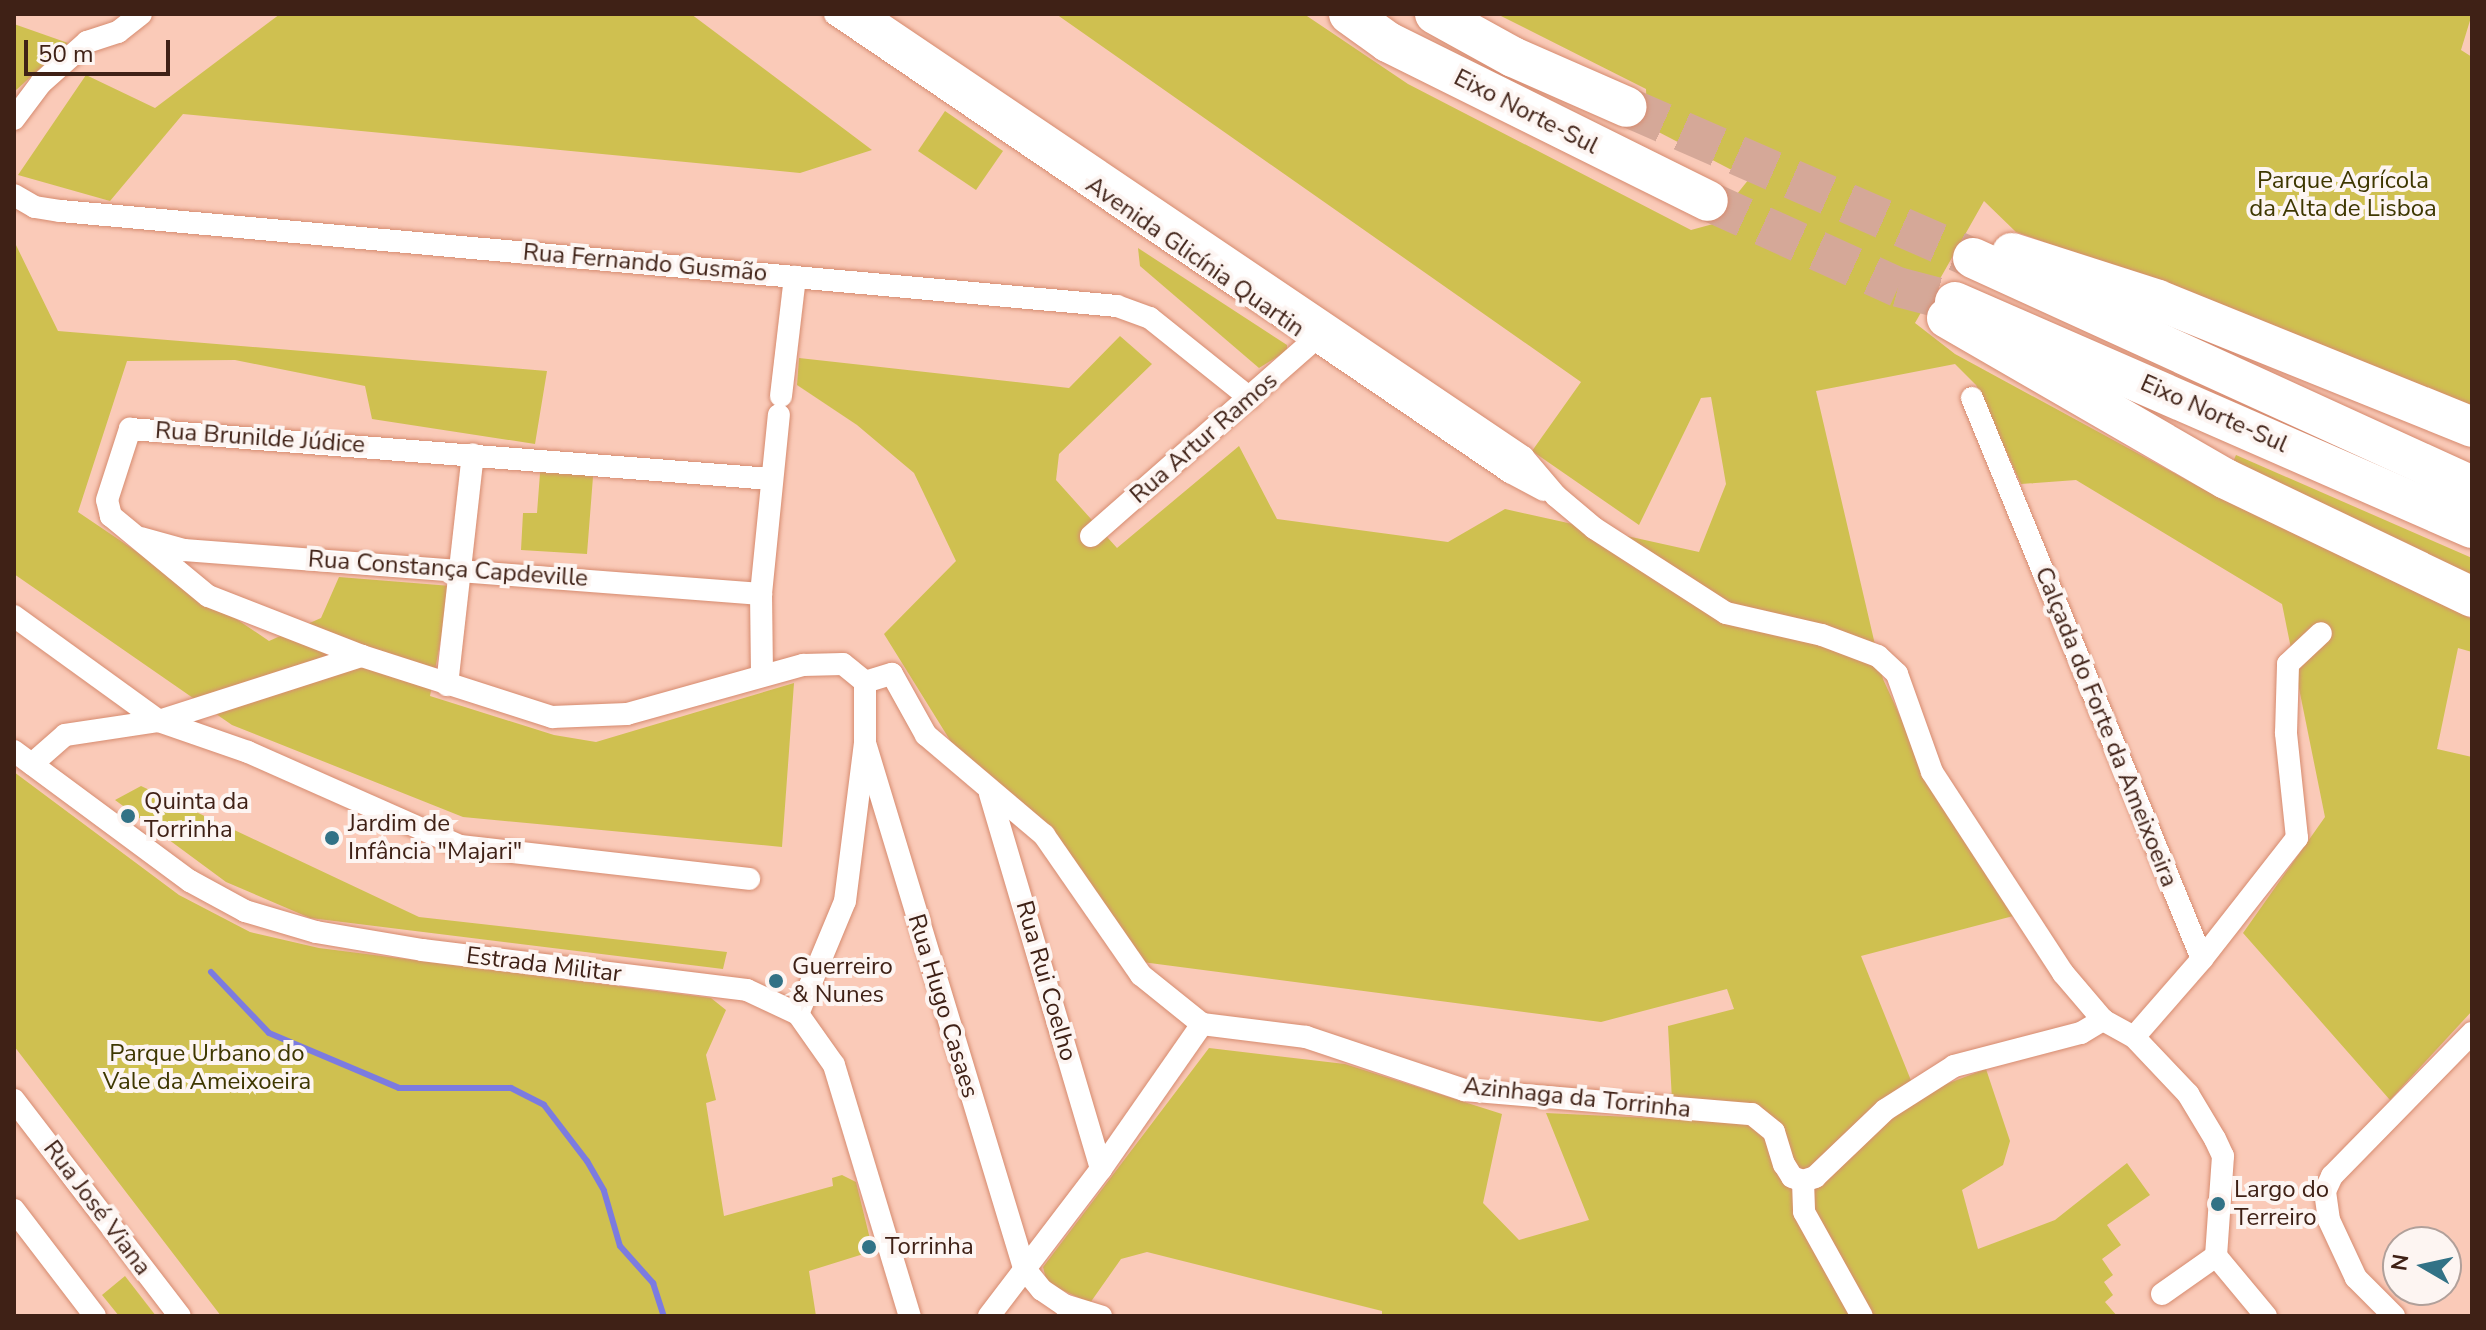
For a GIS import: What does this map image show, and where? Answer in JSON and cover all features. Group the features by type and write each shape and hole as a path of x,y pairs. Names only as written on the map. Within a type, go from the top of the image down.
{"highway":[{"name":"Eixo Norte-Sul","path":"1349,14 1388,42 1708,201"},
{"name":"Eixo Norte-Sul","path":"1435,14 1513,57 1627,107"},
{"name":"Eixo Norte-Sul","path":"2472,427 2158,300 1978,251 2255,412 2472,528"},
{"name":"Eixo Norte-Sul","path":"2472,486 1951,310 2226,479 2472,597"}],"street":[{"path":"14,119 41,83 98,34 110,14"},
{"path":"98,34 118,32 141,14"},
{"name":"Avenida Glicínia Quartin","path":"835,14 1510,472 1556,496"},
{"name":"Avenida Glicínia Quartin","path":"867,14 1523,457 1556,496 1594,528 1726,613 1822,635 1878,656 1897,674 1932,772 2063,973 2103,1020"},
{"name":"Rua Fernando Gusmão","path":"14,195 35,207 61,211 1117,306 1150,318 1250,398"},
{"path":"762,674 761,594 795,277"},
{"name":"Rua Artur Ramos","path":"1091,536 1315,339"},
{"name":"Calçada do Forte da Ameixoeira","path":"1972,398 2202,959"},
{"name":"Rua Brunilde Júdice","path":"362,656 208,596 111,516 107,500 130,429 771,479"},
{"path":"447,685 464,569 473,454"},
{"name":"Rua Constança Capdeville","path":"136,537 184,550 761,594"},
{"path":"14,616 159,721 248,752 460,846 749,879"},
{"path":"2134,1037 2202,959 2297,838 2286,733 2288,664 2321,633"},
{"path":"23,757 65,735 159,721 362,656 524,712 581,718 627,714 762,674 843,664 865,682"},
{"path":"865,682 892,674 926,735 990,794 1044,835 1141,975 1202,1024 1101,1169 989,1316"},
{"path":"798,1014 845,901 865,743 865,682"},
{"name":"Rua Hugo Casaes","path":"865,743 1024,1268"},
{"name":"Estrada Militar","path":"23,757 190,881 245,911 316,932 422,950 747,990 798,1014 834,1065 910,1316"},
{"name":"Rua Rui Coelho","path":"990,794 1101,1169"},
{"path":"1862,1316 1804,1212 1803,1181 1815,1177 1895,1103 1954,1066 2081,1033 2103,1020 2134,1037 2188,1094 2223,1156 2216,1256 2266,1316"},
{"name":"Azinhaga da Torrinha","path":"1202,1024 1306,1037 1464,1090 1752,1114 1774,1132 1784,1164 1792,1177 1803,1181"},
{"path":"2394,1316 2356,1278 2329,1220 2325,1191 2332,1176 2472,1033"},
{"name":"Rua José Viana","path":"14,1100 180,1316"},
{"path":"14,1210 95,1316"},
{"path":"2162,1294 2216,1256"},
{"path":"1024,1268 1042,1290 1064,1305 1101,1316"}],"green space":[{"path":"280,14 691,14 872,150 800,173 183,114 110,201 18,175 86,75 155,108"},
{"name":"Parque Agrícola da Alta de Lisboa","path":"1056,14 1304,14 1408,84 1691,230 1713,224 1749,179 1647,126 1646,89 1497,14 2472,14 2461,50 2472,57 2472,408 2180,290 2016,232 1984,201 1915,323 1955,354 2218,497 2472,619 2472,652 2458,648 2437,749 2472,757 2472,1011 2390,1100 2243,933 2325,817 2282,604 2076,480 2021,484 1976,385 1955,364 1816,391 1883,679 1929,779 2017,915 1861,956 1912,1083 1925,1092 1986,1069 2010,1141 2003,1165 1962,1190 1978,1249 2055,1220 2127,1163 2150,1195 2107,1225 2121,1245 2102,1259 2113,1275 2104,1282 2113,1295 2105,1302 2117,1316 1382,1316 1382,1311 1147,1252 1121,1259 1090,1303 1047,1283 1043,1267 1209,1048 1345,1064 1502,1114 1483,1203 1519,1240 1589,1220 1546,1113 1673,1119 1668,1026 1734,1009 1727,989 1601,1022 1142,962 953,745 884,634 956,561 914,473 857,425 797,385 799,358 1069,388 1120,336 1152,364 1059,454 1056,480 1117,548 1239,446 1277,519 1448,542 1505,509 1699,552 1726,484 1711,397 1701,398 1639,525 1532,451 1581,382"},
{"path":"14,24 68,43 14,92"},
{"path":"945,111 1003,151 976,190 918,151"},
{"path":"14,241 58,331 547,371 535,444 372,419 365,386 235,360 127,361 78,512 269,641 321,618 339,577 451,586 430,696 554,735 596,742 794,683 782,847 463,817 232,725 14,574"},
{"path":"1138,248 1287,345 1287,351 1259,368 1140,266"},
{"path":"2236,455 2472,558 2472,579 2232,464"},
{"path":"541,460 594,464 587,554 521,550 523,513 537,513"},
{"name":"Parque Urbano do Vale da Ameixoeira","path":"14,772 179,895 250,932 319,948 711,998 726,1010 706,1055 716,1100 706,1103 724,1216 833,1186 832,1178 842,1175 856,1182 873,1251 809,1271 816,1316 221,1316 14,1046"},
{"path":"141,786 419,917 727,952 723,969 310,918 226,882 115,800"},
{"path":"125,1276 156,1316 119,1316 102,1295"}],"waterway":[{"path":"211,972 269,1033 399,1088 511,1088 544,1105 587,1161 604,1191 620,1246 653,1283 664,1316"}],"tunnel":[{"path":"1627,107 1973,258"},
{"path":"1708,201 1898,287 1955,302"}],"place":[{"name":"Quinta da Torrinha","path":"128,816"},
{"name":"Jardim de Infância \"Majari\"","path":"332,838"},
{"name":"Guerreiro & Nunes","path":"776,981"},
{"name":"Largo do Terreiro","path":"2218,1204"},
{"name":"Torrinha","path":"869,1247"}]}
